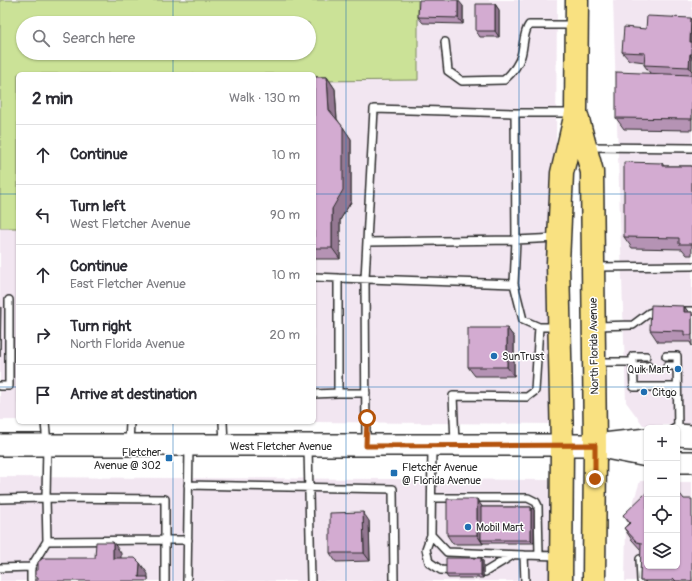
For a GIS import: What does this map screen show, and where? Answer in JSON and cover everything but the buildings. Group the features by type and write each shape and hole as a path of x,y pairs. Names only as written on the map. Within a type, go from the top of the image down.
{"main road":[{"name":"North Florida Avenue","path":"561,581 562,445 549,327 559,238 562,173 576,113 577,0"},
{"name":"North Florida Avenue","path":"576,113 592,172 595,445 594,581"},
{"path":"595,445 644,439"},
{"name":"West Fletcher Avenue","path":"0,445 595,445"},
{"path":"595,445 644,455"},
{"path":"680,462 692,462"}],"lane":[{"path":"445,42 448,70 462,81 504,80 515,70 521,58 526,29 529,25 577,24"},
{"path":"366,446 365,279 374,109 515,113 576,113"},
{"path":"455,446 454,396 528,397 535,391 549,327 522,320 514,284 516,240 515,113"},
{"path":"585,147 692,148"},
{"path":"367,242 559,238"},
{"path":"593,267 692,266"},
{"path":"316,277 514,284"},
{"path":"338,278 338,393"},
{"path":"0,386 9,386 9,300"},
{"path":"594,326 633,325 649,313 668,310 692,311"},
{"path":"646,356 633,356 634,387 678,387"},
{"path":"666,356 677,356 682,435"},
{"path":"594,362 648,366"},
{"path":"667,366 677,366"},
{"path":"316,394 366,393"},
{"path":"31,581 31,567 47,541 47,444 45,424"},
{"path":"129,445 130,424"},
{"path":"223,424 224,446"},
{"path":"187,581 189,445"},
{"path":"308,446 311,581"},
{"path":"432,446 431,534 426,549 428,562 441,570 485,572 513,555"},
{"path":"188,485 393,488 394,581"},
{"path":"432,498 528,498 536,502 538,506 539,555"},
{"path":"0,499 165,499 165,581"},
{"path":"431,534 447,552 561,556"},
{"path":"47,541 188,540"},
{"path":"524,555 525,581"},
{"path":"640,559 641,581"},
{"path":"0,568 31,567"}],"shaded area":[{"path":"418,0 557,0 554,424 316,422 316,81 418,80"},
{"path":"613,0 692,0 692,425 643,425 626,402"},
{"path":"0,228 16,228 16,420 0,420"},
{"path":"0,477 554,480 554,581 0,581"},
{"path":"640,481 644,481 644,569 680,569 680,482 692,482 692,581 625,581 626,525"}],"green space":[{"path":"0,0 418,0 418,80 316,81 316,72 16,72 16,228 0,228"}],"place":[{"name":"SunTrust","path":"494,356"},
{"name":"Quik Mart","path":"678,369"},
{"name":"Citgo","path":"644,392"},
{"name":"Fletcher Avenue @ 302","path":"169,458"},
{"name":"Fletcher Avenue @ Florida Avenue","path":"394,473"},
{"name":"Mobil Mart","path":"468,527"}],"route":[{"path":"367,418 366,446 595,445 595,479"}]}
